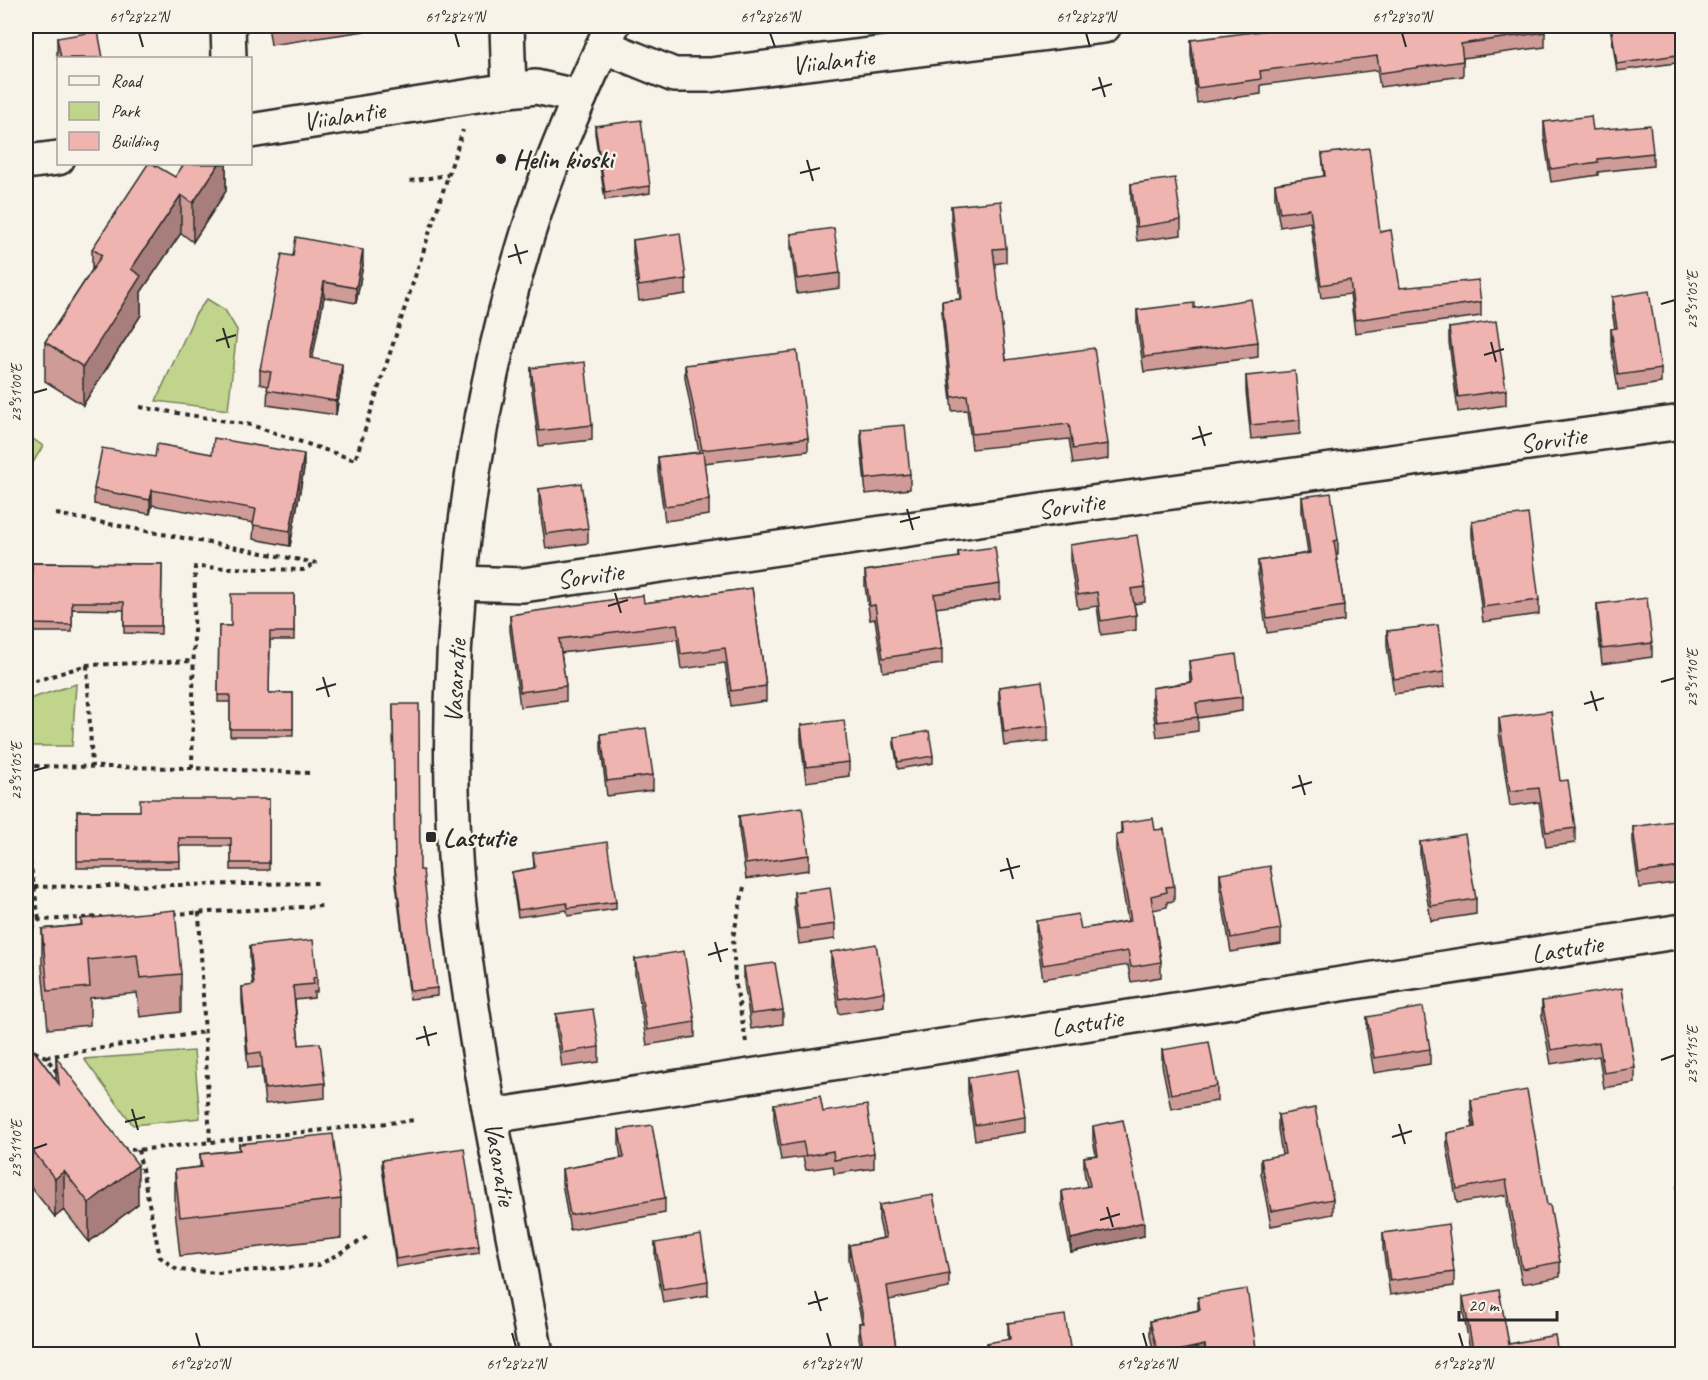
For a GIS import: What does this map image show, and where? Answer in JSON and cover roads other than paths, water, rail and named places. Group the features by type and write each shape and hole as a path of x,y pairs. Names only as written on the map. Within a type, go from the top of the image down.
{"street":[{"path":"228,26 229,57"},
{"path":"507,26 509,90"},
{"name":"Viialantie","path":"608,36 674,75 710,75 1104,26"},
{"name":"Vasaratie","path":"536,1354 468,982 454,835 453,689 460,583 477,455 499,334 537,206 580,97 608,36"},
{"name":"Viialantie","path":"252,131 536,87 580,97"},
{"path":"26,162 57,158"},
{"name":"Sorvitie","path":"460,583 523,585 1053,508 1683,422"},
{"name":"Lastutie","path":"492,1116 1683,931"}],"place":[{"name":"Helin kioski","path":"501,159"},
{"name":"Lastutie","path":"431,837"}]}
